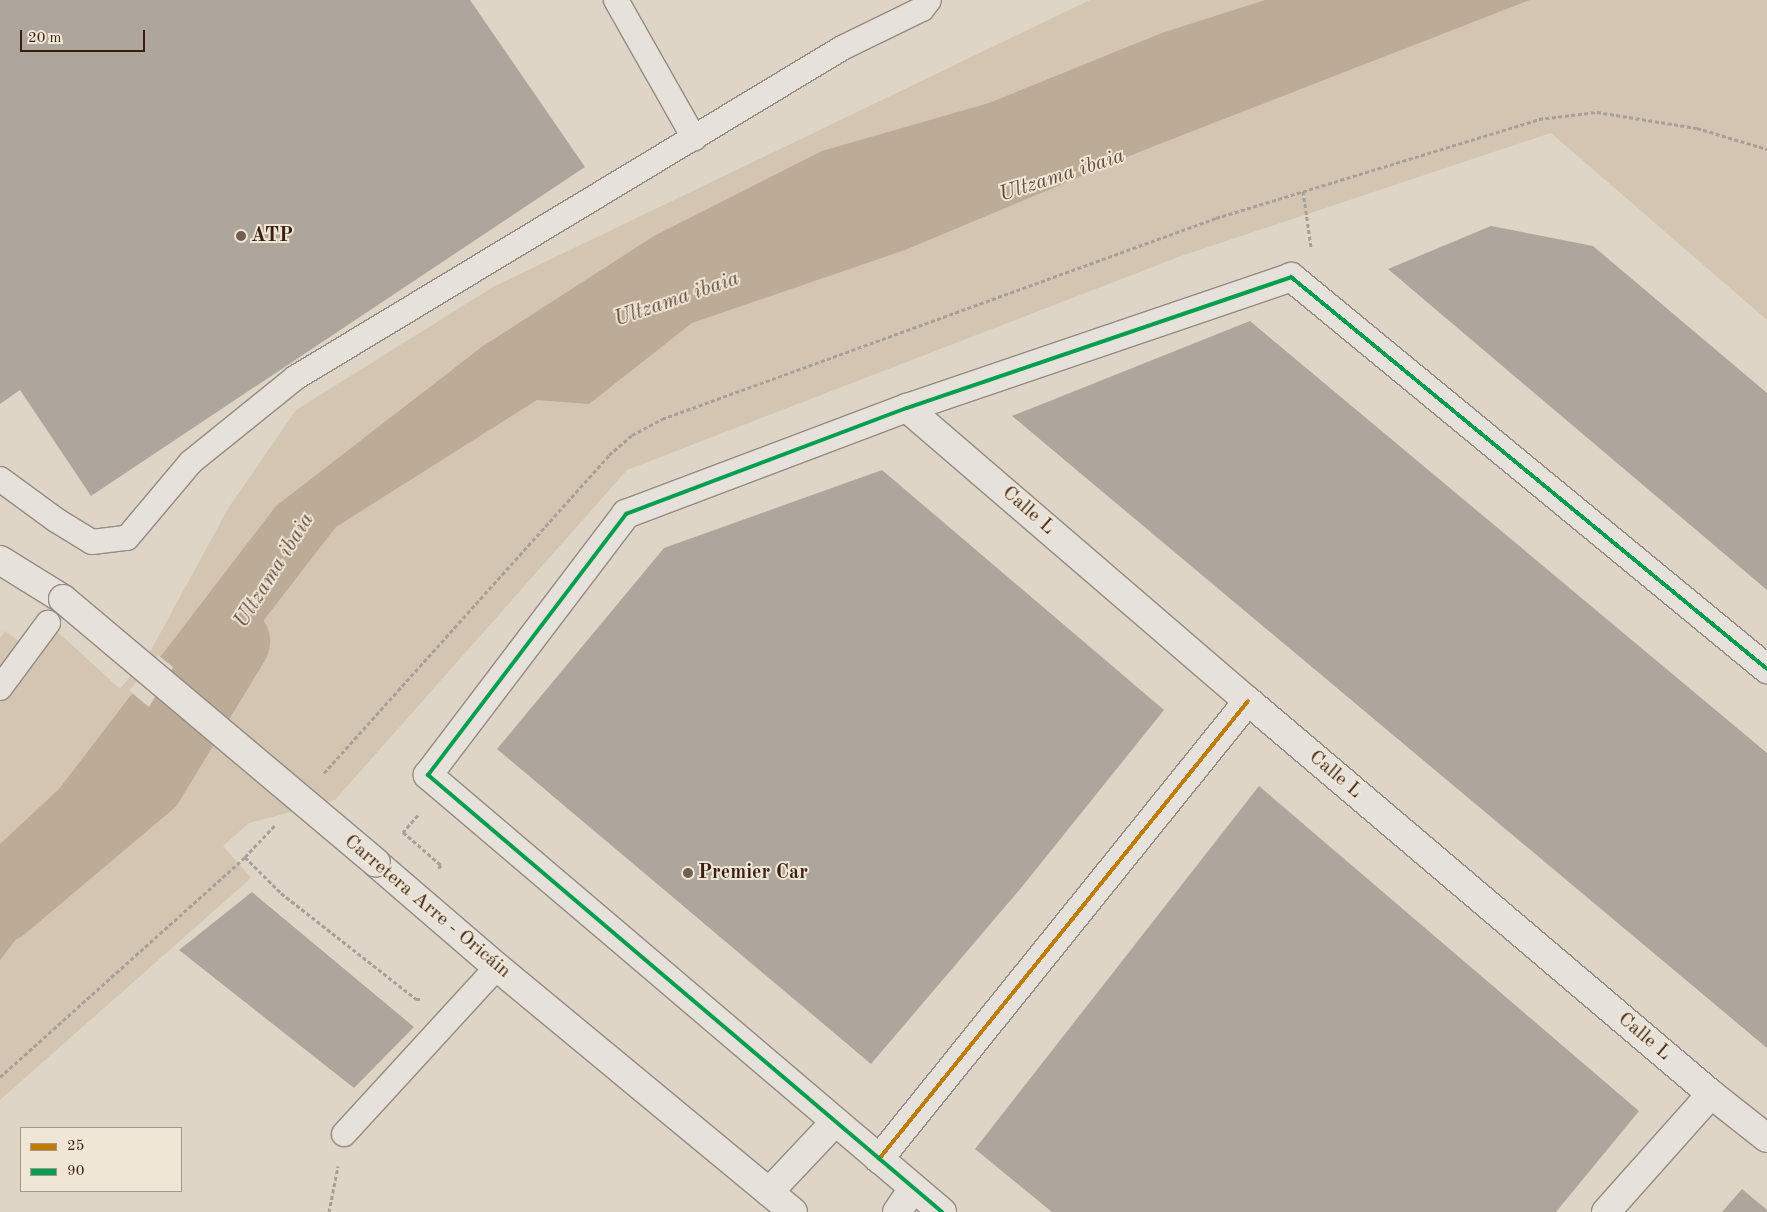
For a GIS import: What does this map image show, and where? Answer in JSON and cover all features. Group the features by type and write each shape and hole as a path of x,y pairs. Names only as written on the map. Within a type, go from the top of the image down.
{"street":[{"path":"942,1212 428,775 626,514 907,408 1291,276 1767,669"},
{"name":"Calle L","path":"907,408 1248,701 1711,1094 1767,1138"},
{"name":"Carretera Arre - Oricáin","path":"0,560 63,599 497,967 793,1212"},
{"path":"879,1159 1248,701"},
{"path":"1606,1212 1711,1094"},
{"path":"770,1192 835,1122"},
{"path":"897,1212 913,1188"}],"lane":[{"path":"616,0 694,138"},
{"path":"0,479 56,520 92,542 127,538 190,462 295,378 842,48 922,9 929,0"},
{"path":"0,688 48,623"},
{"path":"344,1134 497,967"}],"path":[{"path":"434,872 441,865 403,832 441,787"},
{"path":"0,1077 245,857 281,893 416,999 424,999"},
{"path":"329,1212 344,1134"}],"shaded area":[{"path":"1090,0 1767,0 1767,320 1551,133 1181,256 627,470 335,800 249,823 223,846 251,878 0,1100 0,638 5,631 32,650 48,623 120,689 151,650 229,507 296,410 493,287"}],"water":[{"path":"1265,0 1530,0 1139,152 905,250 692,323 589,404 537,400 336,527 0,960 0,844 59,789 276,506 483,346 654,236 822,151 989,103 1162,33"}],"pier":[{"path":"158,655 209,696 180,732 129,691"}],"building":[{"name":"ATP","path":"0,0 470,0 585,167 91,496 20,390 0,404"},
{"path":"1491,226 1593,246 1767,393 1767,590 1388,269"},
{"path":"1250,321 1767,753 1767,1048 1012,416"},
{"path":"882,470 1164,710 1021,888 871,1064 497,749 664,548"},
{"path":"1259,786 1639,1111 1556,1212 1052,1212 975,1149"},
{"path":"252,892 414,1027 354,1088 179,950"},
{"path":"1742,1189 1767,1210 1767,1212 1722,1212"}],"waterway":[{"name":"Ultzama ibaia","path":"0,905 147,781 232,641"}],"transit line":[{"name":"90","path":"942,1212 428,775 626,514 907,408 1291,277 1767,669"},
{"name":"25","path":"879,1159 1248,701"}],"place":[{"name":"ATP","path":"241,236"},
{"name":"Premier Car","path":"688,873"}]}
